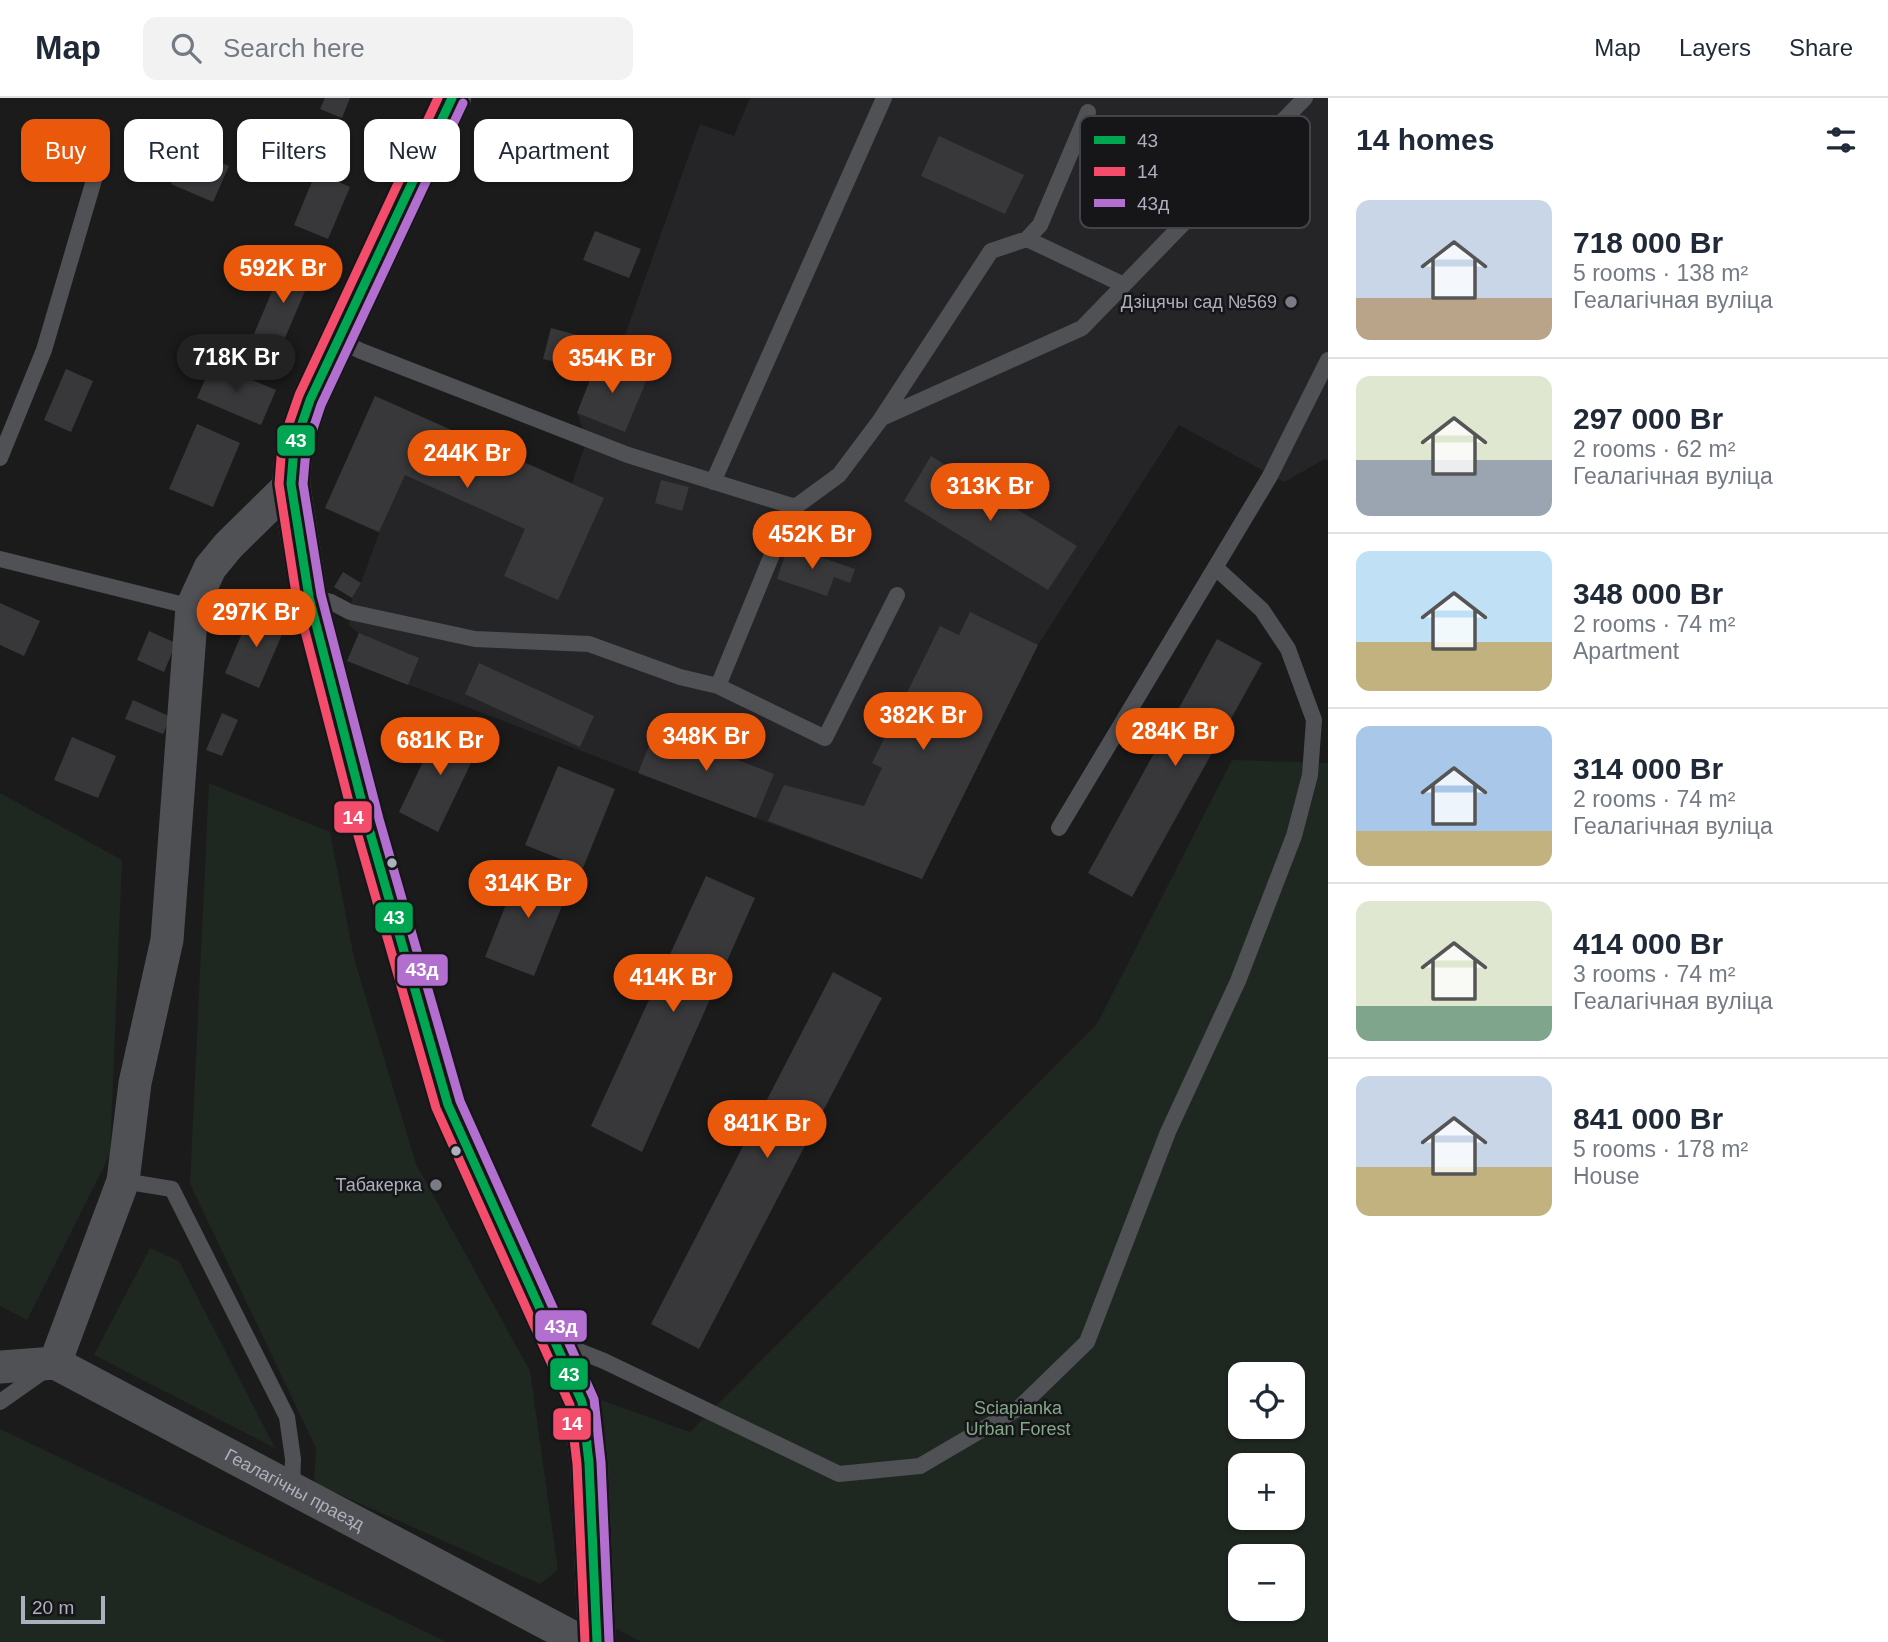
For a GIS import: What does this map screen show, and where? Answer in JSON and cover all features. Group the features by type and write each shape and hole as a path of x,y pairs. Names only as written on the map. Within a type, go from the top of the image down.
{"street":[{"path":"452,98 310,400 293,447 291,484 309,597 368,822 448,1105 582,1402 589,1463 597,1642"},
{"path":"0,1367 55,1363 123,1181 135,1083 167,940 192,607 210,568 228,546 291,484"},
{"name":"Геалагічны праезд","path":"55,1363 582,1642"}],"lane":[{"path":"713,482 884,98"},
{"path":"1288,116 1305,98"},
{"path":"1086,116 1088,112"},
{"path":"338,340 628,455 792,506 798,505 839,475 881,419 990,251 1027,239 1040,225 1080,131"},
{"path":"0,458 44,350 93,182"},
{"path":"881,419 1082,328 1179,228"},
{"path":"1027,239 1124,285"},
{"path":"1059,828 1270,476 1328,360"},
{"path":"718,686 792,506"},
{"path":"0,559 192,607"},
{"path":"555,1342 604,1362 839,1474 920,1466 1019,1408 1087,1342 1168,1132 1238,981 1294,836 1310,775 1314,720 1288,649 1262,610 1216,568"},
{"path":"309,597 331,602 350,612 475,639 589,644 680,677 718,686 825,738 897,595"},
{"path":"123,1181 172,1189 287,1417 293,1459 292,1487"},
{"path":"0,1402 55,1363"}],"shaded area":[{"path":"750,98 1328,98 1328,461 1325,459 1284,482 1179,425 1038,645 922,879 347,661 359,633 349,626 352,598 361,583 379,533 325,508 375,396 572,483 587,440 577,413 599,357 615,363 700,124 734,136"}],"green space":[{"name":"Sciapianka Urban Forest","path":"1232,760 1328,763 1328,1642 642,1642 591,1616 562,1386 690,1432 1097,1024"},
{"path":"209,783 330,832 354,958 416,1164 530,1371 558,1570 540,1584 314,1483 316,1448 190,1184"},
{"path":"0,793 122,860 110,1154 27,1320 0,1306"},
{"path":"150,1248 179,1261 275,1448 94,1355"},
{"path":"0,1429 447,1642 0,1642"}],"building":[{"path":"325,98 350,98 342,118 320,109"},
{"path":"939,136 1024,175 1005,214 921,176"},
{"path":"223,163 229,166 223,180"},
{"path":"172,182 222,182 213,202 171,184"},
{"path":"312,182 339,182 350,187 328,239 294,225"},
{"path":"595,231 641,249 629,278 583,260"},
{"path":"283,265 311,277 282,345 254,334"},
{"path":"551,328 584,337 577,367 543,359"},
{"path":"599,357 648,377 625,432 577,413"},
{"path":"212,363 276,390 261,425 197,398"},
{"path":"66,369 93,381 71,432 44,420"},
{"path":"375,396 604,498 558,600 504,576 525,529 405,475 379,532 325,508"},
{"path":"197,424 240,443 213,507 169,489"},
{"path":"931,456 1077,546 1048,590 904,501"},
{"path":"661,480 689,487 682,511 655,503"},
{"path":"788,546 855,569 850,583 834,577 827,596 777,579"},
{"path":"343,572 361,583 352,598 334,587"},
{"path":"0,603 40,621 24,656 0,645"},
{"path":"252,610 286,625 259,688 225,673"},
{"path":"970,612 1038,645 922,879 768,821 784,785 864,806 882,768 872,763 940,626 959,635"},
{"path":"149,631 176,643 164,672 137,660"},
{"path":"359,633 419,658 408,685 347,661"},
{"path":"1217,639 1262,663 1132,897 1088,873"},
{"path":"479,663 594,716 580,747 465,694"},
{"path":"133,700 171,717 163,734 125,719"},
{"path":"222,713 238,720 222,756 206,750"},
{"path":"442,722 482,740 438,832 399,812"},
{"path":"656,728 774,774 756,818 638,773"},
{"path":"72,737 116,756 98,798 54,780"},
{"path":"558,766 615,789 583,868 525,845"},
{"path":"522,864 571,883 534,976 485,957"},
{"path":"706,876 755,898 642,1152 591,1126"},
{"path":"833,972 882,998 699,1349 651,1324"}],"transit line":[{"name":"14","path":"438,98 299,395 282,444 279,484 297,600 355,825 436,1108 570,1405 577,1464 585,1642"},
{"name":"43","path":"452,98 310,400 294,447 291,484 309,597 367,822 448,1105 582,1402 589,1463 597,1642"},
{"name":"43д","path":"463,103 321,405 306,450 303,484 321,595 379,819 460,1101 594,1399 601,1462 609,1641"}],"place":[{"name":"Дзіцячы сад №569","path":"1291,302"},
{"name":"Табакерка","path":"436,1185"}]}
